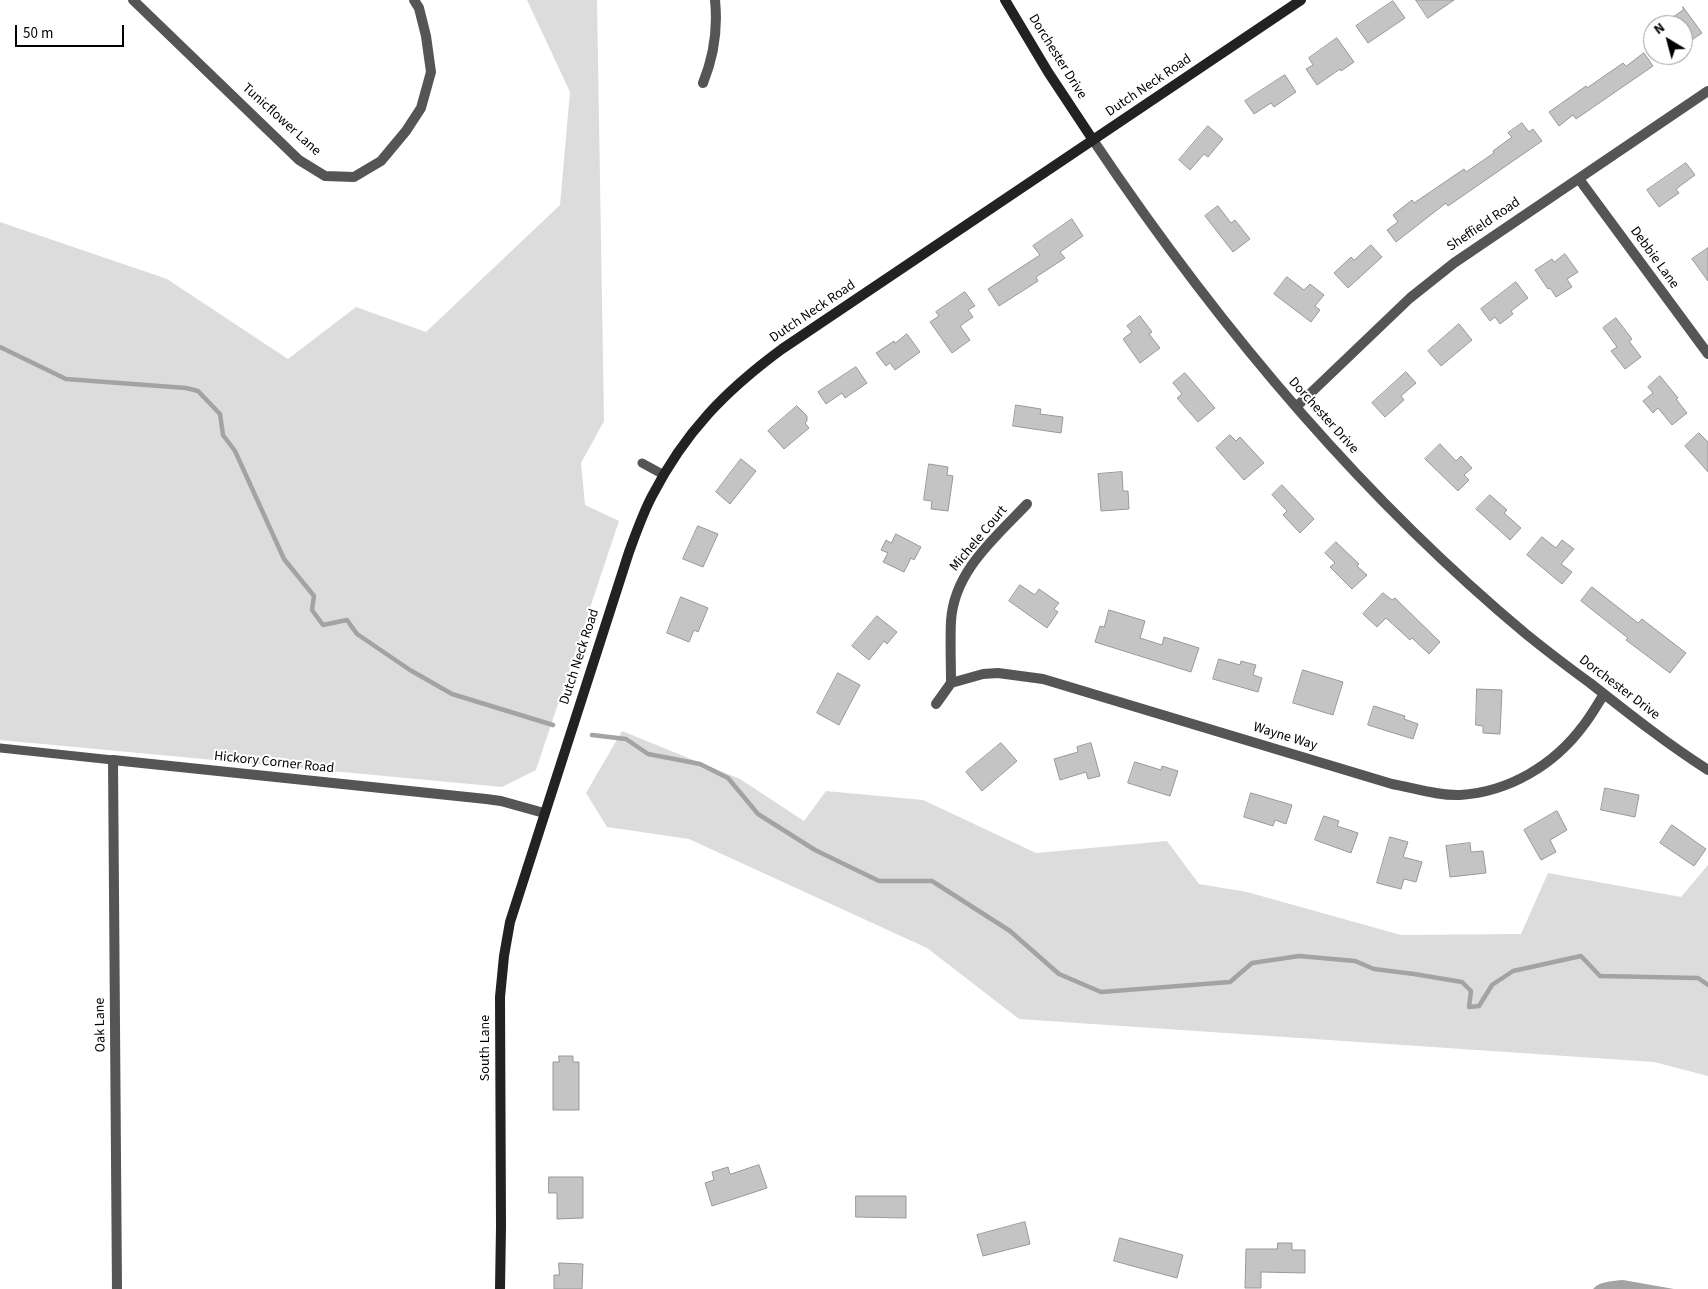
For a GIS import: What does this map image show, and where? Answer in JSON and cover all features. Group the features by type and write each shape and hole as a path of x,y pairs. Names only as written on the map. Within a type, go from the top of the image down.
{"street":[{"name":"Tunicflower Lane","path":"133,0 299,160 326,176 354,177 381,161 406,131 421,108 431,72 426,36 419,8 414,0"},
{"path":"703,83 710,66 713,51 717,16 715,0"},
{"name":"Dorchester Drive","path":"1005,0 1048,72 1093,140 1196,286 1246,349 1354,471 1467,582 1527,635 1691,760 1708,770"},
{"name":"Dutch Neck Road","path":"544,813 629,552 652,496 694,430 714,406 755,369 790,344 1301,0"},
{"name":"Sheffield Road","path":"1296,407 1417,292 1454,263 1708,91"},
{"name":"Debbie Lane","path":"1579,179 1708,354"},
{"name":"Michele Court","path":"951,683 951,619 958,586 965,573 1027,504"},
{"name":"Wayne Way","path":"951,683 983,674 998,673 1043,679 1392,784 1428,792 1458,795 1489,791 1525,776 1543,766 1556,756 1584,726 1604,694"},
{"path":"936,704 951,683"},
{"name":"Hickory Corner Road","path":"112,760 486,799 501,801 544,813"},
{"name":"Oak Lane","path":"112,760 117,1289"},
{"name":"South Lane","path":"500,1289 500,989 510,922 544,813"}],"lane":[{"path":"642,463 664,475"},
{"name":"Hickory Corner Road","path":"0,748 112,760"}],"shaded area":[{"path":"527,0 597,0 604,421 581,463 585,505 619,521 536,770 502,787 0,740 0,222 167,279 288,359 356,307 426,332 560,205 570,92"},
{"path":"622,731 740,779 804,821 826,791 923,800 1036,853 1167,841 1199,884 1247,892 1401,935 1521,934 1548,873 1681,897 1708,865 1708,1076 1654,1062 1019,1019 927,948 689,839 607,827 586,793"},
{"path":"1623,1280 1674,1289 1593,1289 1603,1283"}],"building":[{"path":"1416,0 1454,0 1428,18"},
{"path":"1393,1 1405,18 1368,43 1356,26"},
{"path":"1683,7 1689,15 1676,15 1683,10"},
{"path":"1693,21 1702,33 1693,39"},
{"path":"1337,38 1354,62 1317,85 1306,69 1313,65 1309,58"},
{"path":"1643,54 1643,65 1653,66 1576,119 1573,115 1559,126 1549,112 1623,63 1626,66"},
{"path":"1285,75 1296,92 1274,107 1271,103 1254,114 1245,101"},
{"path":"1522,123 1529,132 1533,129 1542,141 1448,206 1446,203 1396,242 1387,230 1398,222 1393,215 1412,200 1414,203 1464,169 1466,172 1494,153 1493,151 1512,137 1508,133"},
{"path":"1208,126 1223,139 1208,157 1204,154 1190,170 1179,160"},
{"path":"1686,163 1695,175 1676,189 1679,193 1659,207 1647,190"},
{"path":"1218,206 1231,223 1235,220 1250,239 1233,252 1205,216"},
{"path":"1072,219 1083,236 1060,252 1065,258 1036,277 1038,281 999,306 988,289 1040,255 1033,246"},
{"path":"1371,245 1382,257 1348,288 1334,273 1351,257 1354,260"},
{"path":"1708,248 1708,281 1692,259"},
{"path":"1565,254 1578,272 1567,279 1572,287 1556,297 1535,270 1552,259 1554,262"},
{"path":"1287,277 1304,290 1310,284 1324,295 1315,306 1320,310 1311,322 1274,294"},
{"path":"1516,282 1528,298 1511,311 1513,314 1500,324 1495,317 1490,321 1481,309"},
{"path":"965,292 975,306 968,310 973,317 960,326 970,340 952,353 930,322 939,316 936,312"},
{"path":"1140,316 1152,332 1149,334 1160,348 1140,363 1123,339 1132,332 1127,326"},
{"path":"1616,318 1632,339 1629,341 1641,357 1625,369 1611,351 1617,347 1603,328"},
{"path":"1459,324 1472,340 1441,366 1428,351"},
{"path":"907,334 920,352 895,370 890,363 886,366 876,353"},
{"path":"856,367 867,383 845,398 842,393 826,404 818,392"},
{"path":"1406,372 1416,383 1401,396 1404,400 1385,417 1372,403"},
{"path":"1185,373 1215,408 1198,422 1177,398 1182,394 1173,383"},
{"path":"1660,376 1678,398 1676,399 1687,413 1672,425 1658,408 1653,413 1643,401 1653,393 1648,387"},
{"path":"1016,405 1041,409 1040,414 1063,417 1061,433 1013,426"},
{"path":"797,406 807,416 805,423 809,428 784,449 768,431"},
{"path":"1699,433 1708,442 1708,472 1685,446"},
{"path":"1230,435 1236,441 1240,437 1264,463 1244,480 1216,448"},
{"path":"1440,444 1456,461 1461,456 1472,468 1464,475 1469,480 1458,491 1425,459"},
{"path":"741,459 756,471 730,504 716,492"},
{"path":"929,464 948,467 947,475 953,476 948,511 931,509 932,501 924,500"},
{"path":"1122,472 1123,491 1128,491 1129,509 1101,511 1098,474"},
{"path":"1282,485 1314,519 1300,533 1283,515 1287,511 1272,495"},
{"path":"1490,495 1507,510 1504,513 1521,528 1510,540 1476,509"},
{"path":"698,526 718,534 703,567 683,559"},
{"path":"896,534 921,547 914,560 911,558 904,572 883,562 888,553 881,550 886,540 891,543"},
{"path":"1542,537 1556,548 1562,540 1574,549 1561,564 1572,572 1562,584 1527,555"},
{"path":"1336,542 1359,564 1357,566 1367,575 1352,589 1330,567 1335,563 1325,553"},
{"path":"1020,585 1035,595 1039,589 1059,603 1054,609 1058,612 1047,628 1009,601"},
{"path":"1592,587 1638,623 1642,619 1686,653 1670,673 1626,640 1628,638 1581,601"},
{"path":"1383,593 1392,600 1395,598 1440,642 1429,654 1386,618 1377,627 1363,614"},
{"path":"681,597 708,608 698,632 694,630 689,642 667,633"},
{"path":"1109,610 1145,621 1140,638 1162,645 1164,637 1199,648 1191,672 1095,642 1100,626 1104,627"},
{"path":"877,616 897,632 887,644 884,641 869,660 852,646"},
{"path":"1219,659 1240,665 1241,661 1256,665 1253,675 1262,678 1258,692 1213,679"},
{"path":"1303,670 1343,682 1333,715 1293,703"},
{"path":"838,673 860,685 839,725 817,713"},
{"path":"1477,689 1502,690 1500,734 1483,733 1483,726 1476,725"},
{"path":"1374,706 1405,716 1404,719 1418,724 1413,739 1368,725"},
{"path":"1001,743 1017,761 982,791 966,772"},
{"path":"1091,743 1100,776 1088,779 1086,772 1060,780 1054,759 1078,752 1077,747"},
{"path":"1135,762 1161,770 1162,766 1178,771 1170,796 1128,783"},
{"path":"1605,788 1639,795 1635,817 1601,810"},
{"path":"1251,793 1292,805 1286,824 1275,820 1273,826 1244,817"},
{"path":"1557,811 1567,830 1550,840 1556,852 1541,860 1524,830"},
{"path":"1324,816 1339,821 1337,826 1358,833 1351,853 1315,840"},
{"path":"1672,825 1706,849 1694,866 1660,843"},
{"path":"1390,837 1408,842 1403,857 1422,862 1416,882 1404,879 1401,889 1377,883"},
{"path":"1470,843 1471,852 1483,851 1486,873 1450,877 1446,846"},
{"path":"559,1056 573,1056 573,1062 579,1062 579,1110 553,1110 553,1062 559,1062"},
{"path":"759,1165 767,1188 712,1206 705,1183 714,1180 712,1172 728,1167 730,1174"},
{"path":"549,1177 583,1177 583,1218 557,1219 557,1193 549,1193"},
{"path":"856,1196 906,1196 906,1218 856,1217"},
{"path":"1025,1222 1030,1244 983,1256 977,1235"},
{"path":"1120,1238 1183,1255 1177,1278 1114,1261"},
{"path":"1278,1243 1292,1243 1292,1250 1305,1250 1305,1273 1261,1272 1261,1288 1245,1288 1246,1249 1277,1249"},
{"path":"559,1263 583,1264 582,1289 554,1289 554,1275 559,1275"}],"waterway":[{"path":"0,347 66,379 186,388 198,391 220,414 223,435 235,451 284,559 314,596 312,610 323,625 347,620 357,634 410,670 452,694 553,725"},
{"path":"592,735 626,739 648,754 700,764 728,778 758,814 815,850 879,881 932,881 1010,931 1059,974 1101,992 1230,982 1252,963 1299,956 1355,961 1374,969 1462,982 1471,991 1469,1007 1479,1006 1492,985 1513,971 1581,956 1600,976 1698,978 1708,985"}]}
